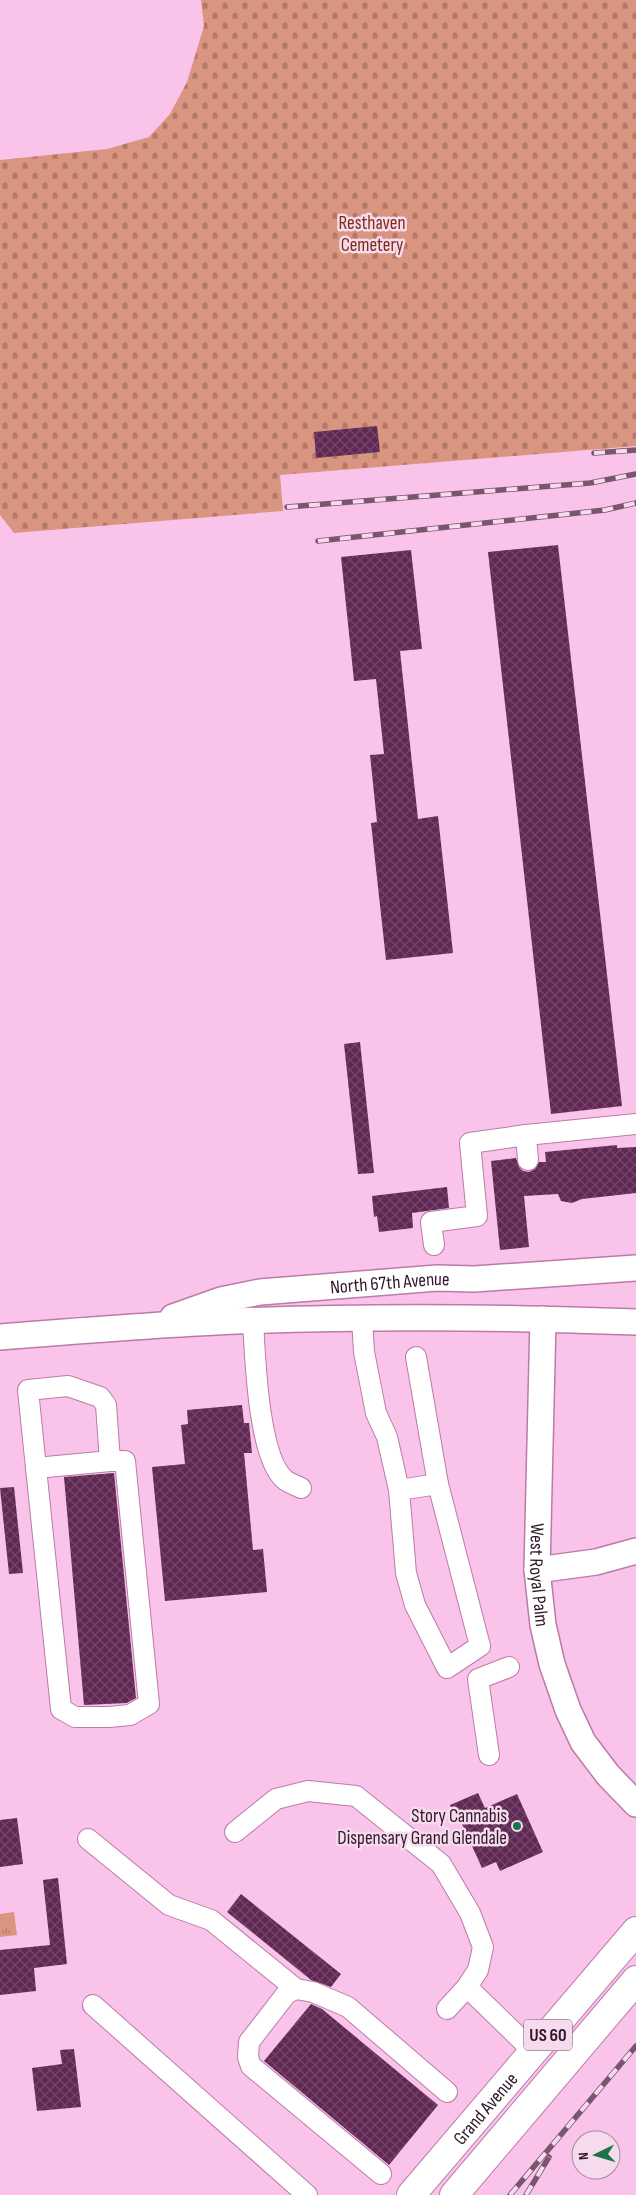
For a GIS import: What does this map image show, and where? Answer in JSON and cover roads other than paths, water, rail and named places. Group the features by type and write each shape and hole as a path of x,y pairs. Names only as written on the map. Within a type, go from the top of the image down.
{"highway":[{"name":"Grand Avenue","path":"411,2195 636,1931"},
{"name":"Grand Avenue","path":"454,2195 636,1980"}],"main road":[{"name":"North 67th Avenue","path":"150,1326 222,1300 260,1292 437,1278 474,1279 636,1268"},
{"name":"North 67th Avenue","path":"0,1337 150,1326 253,1321 543,1319 636,1322"},
{"name":"West Royal Palm","path":"543,1319 537,1570 543,1625 552,1664 568,1710 583,1742 608,1775 636,1804"},
{"path":"537,1570 596,1562 636,1551"}],"lane":[{"path":"434,1245 431,1222 477,1216 470,1143 526,1134 636,1124"},
{"path":"526,1134 528,1160"},
{"path":"362,1319 364,1352 376,1413 387,1437 399,1490 406,1572 415,1605 448,1668 480,1646 438,1484 416,1357"},
{"path":"253,1321 258,1401 271,1457 283,1479 301,1488"},
{"path":"36,1468 125,1461 149,1704 130,1715 109,1717 75,1717 61,1709 36,1468 28,1390 68,1386 100,1397 106,1406 110,1461"},
{"path":"399,1490 438,1484"},
{"path":"489,1756 478,1679 509,1667"},
{"path":"235,1832 276,1799 308,1791 356,1796 440,1864 470,1913 483,1947 478,1970 467,1987 447,2009"},
{"path":"88,1839 169,1905 211,1920 296,1989"},
{"path":"467,1987 534,2052"},
{"path":"381,2174 251,2066 248,2057 249,2042 287,1992 296,1989 313,1992 348,2007 447,2092"},
{"path":"92,2005 307,2195"}],"railway":[{"path":"594,453 636,450"},
{"path":"287,507 590,483 636,474"},
{"path":"318,541 605,510 636,503"},
{"path":"510,2195 636,2046"},
{"path":"526,2195 549,2157"}],"place":[{"name":"Story Cannabis Dispensary Grand Glendale","path":"517,1826"}],"park label":[{"name":"Resthaven Cemetery","path":"372,233"}]}
